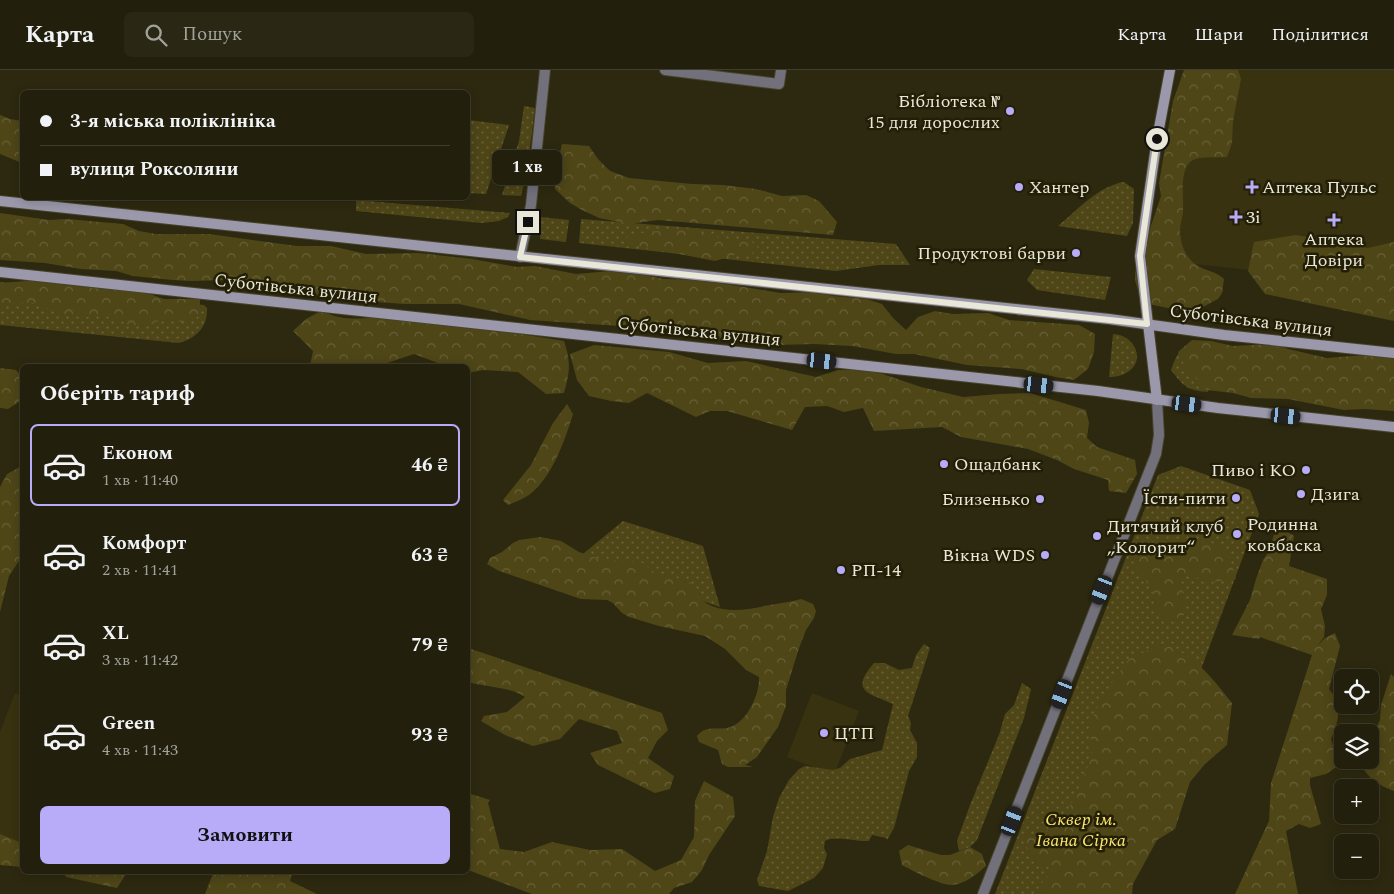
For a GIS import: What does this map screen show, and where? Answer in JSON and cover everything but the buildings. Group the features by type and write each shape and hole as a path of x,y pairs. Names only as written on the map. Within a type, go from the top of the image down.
{"street":[{"path":"520,257 531,205 545,70"},
{"path":"665,70 779,84 781,70"},
{"path":"983,894 1156,454 1159,435 1157,400 1140,256 1157,139 1170,70"},
{"name":"Суботівська вулиця","path":"0,202 1147,324 1224,335 1394,353"},
{"name":"Суботівська вулиця","path":"0,272 1098,391 1157,400 1394,427"}],"shaded area":[{"path":"1194,70 1394,70 1394,285 1165,261"},
{"path":"15,693 20,695 20,858 0,851 0,732"},
{"name":"ЦТП","path":"812,693 859,711 834,775 787,757"}],"green space":[{"path":"1184,70 1238,70 1241,79 1233,121 1232,143 1227,157 1197,158 1193,160 1184,172 1183,179 1183,214 1180,230 1183,246 1193,262 1224,279 1222,293 1218,299 1199,309 1177,310 1149,304 1139,294 1135,273 1161,196 1159,183 1173,101"},
{"path":"524,106 535,108 527,171 521,196 502,195 519,141"},
{"path":"0,115 20,121 20,162 0,154"},
{"path":"470,120 509,125 486,194 470,193"},
{"path":"562,144 589,146 610,171 629,178 723,185 756,189 782,196 806,195 819,201 837,222 833,235 658,220 629,224 599,218 570,203 555,189 556,169"},
{"path":"1124,182 1134,189 1133,223 1127,236 1058,226 1097,193 1115,184"},
{"path":"356,200 510,213 508,217 499,221 481,223 356,211"},
{"path":"0,213 49,220 67,219 123,224 139,231 156,234 209,234 297,246 331,246 366,254 419,253 472,259 517,267 535,266 576,274 611,271 629,272 664,279 700,280 781,293 816,292 833,296 866,299 882,304 906,330 918,317 935,311 953,314 988,313 1009,320 1079,325 1095,334 1094,352 1088,369 1074,380 1021,369 967,365 914,354 896,354 852,346 777,345 690,337 672,334 638,322 620,326 530,320 459,304 405,304 350,300 243,287 227,280 173,280 133,276 116,271 0,260"},
{"path":"541,217 569,220 566,242 540,239"},
{"path":"581,219 896,244 910,265 879,265 836,271 579,243"},
{"path":"670,230 695,231 715,237 751,241 759,249 757,252 735,255 715,261 638,246 621,239 646,232"},
{"path":"1296,235 1368,248 1394,242 1394,321 1265,294 1248,271 1254,242"},
{"path":"1034,269 1111,277 1105,300 1037,290 1027,280"},
{"path":"40,280 147,293 164,299 200,299 200,316 184,322 166,320 131,326 105,316 69,316 52,311 36,303 0,304 0,283"},
{"path":"0,282 204,305 207,308 207,315 203,326 196,335 179,343 0,325"},
{"path":"321,311 345,318 393,318 564,341 568,355 568,379 564,393 546,394 518,372 483,370 470,373 470,364 441,364 414,354 384,364 310,364 313,351 293,331 306,319"},
{"path":"1113,334 1121,335 1132,343 1137,355 1133,367 1128,372 1109,377"},
{"path":"1192,340 1211,341 1233,346 1273,344 1327,358 1364,355 1394,359 1394,411 1344,410 1288,399 1251,398 1233,393 1207,390 1185,366 1178,352"},
{"path":"1213,342 1208,392 1190,389 1171,370 1178,354 1190,345"},
{"path":"594,345 669,352 708,363 746,361 816,377 838,370 871,370 921,387 963,397 1030,393 1086,410 1089,423 1087,438 1097,447 1135,460 1137,474 1126,493 1109,491 1108,480 1074,469 1057,460 1028,449 961,437 942,427 874,431 863,408 844,412 827,406 805,407 792,430 727,411 710,411 696,417 647,393 629,403 589,396 577,380 570,354"},
{"path":"0,368 16,370 20,375 20,401 8,409 0,408"},
{"path":"567,404 573,414 562,447 551,469 537,488 529,495 508,505 503,500 531,465 553,423"},
{"name":"Сквер ім. Івана Сірка","path":"1181,466 1250,490 1259,514 1117,894 995,894 1158,475"},
{"path":"20,467 20,559 9,576 0,612 0,487 7,474"},
{"path":"623,521 703,546 720,607 578,558"},
{"path":"1277,525 1294,536 1289,566 1327,579 1327,595 1321,609 1325,626 1324,637 1318,645 1325,638 1335,633 1340,646 1329,689 1334,697 1334,714 1338,714 1331,739 1334,749 1334,768 1326,774 1310,778 1310,785 1321,824 1310,828 1299,824 1286,831 1298,894 1235,894 1269,821 1271,783 1312,655 1260,637 1259,639 1232,635 1250,600 1263,560 1269,551"},
{"path":"540,537 561,541 579,552 599,559 643,563 654,572 688,581 694,585 698,597 706,603 723,609 751,609 801,599 813,604 816,611 799,648 786,690 786,706 778,727 757,757 745,765 753,767 728,767 722,764 718,750 699,742 697,736 704,730 727,728 734,726 740,721 746,715 754,700 759,677 746,670 725,649 705,636 629,617 607,600 581,599 499,571 487,564 490,558 502,552 513,543 519,540"},
{"path":"1179,540 1211,543 1224,550 1233,566 1236,579 1205,583 1187,571 1181,584 1187,611 1178,621 1166,622 1156,610 1153,594 1144,577 1133,563 1142,545"},
{"path":"924,644 930,648 908,716 911,723 910,730 917,743 917,757 909,771 894,828 887,840 886,838 872,835 869,841 829,839 825,841 824,848 827,854 823,868 814,878 788,891 759,886 757,880 767,851 773,817 779,798 789,780 799,769 805,766 833,770 840,768 850,759 882,750 893,704 865,690 863,680 874,663 885,663 899,670 912,668 916,655"},
{"path":"1162,644 1184,654 1202,667 1232,703 1227,745 1205,764 1190,782 1175,829 1157,840 1133,884 1132,894 1038,894 1042,883 1053,870 1036,860 1020,837 1059,828 1092,757 1090,726 1101,698 1129,659"},
{"path":"470,649 662,713 668,730 657,741 648,758 674,776 670,789 655,793 598,765 590,753 622,743 617,731 579,719 560,739 533,746 505,735 481,721 484,716 507,712 525,697 505,689 470,682"},
{"path":"1391,674 1394,677 1394,791 1382,786 1379,784 1379,779 1373,779 1363,769 1379,769 1378,724 1381,705"},
{"path":"1022,683 1031,689 1024,718 977,840 970,847 959,851 957,841 970,805 999,735 1005,714 1014,705"},
{"path":"704,781 733,797 735,816 709,855 702,870 692,882 674,888 669,894 532,894 470,871 470,794 490,800 488,803 500,849 524,852 552,842 590,850 622,849 655,871 681,860 694,837 695,801"},
{"path":"0,834 20,842 20,867 0,865"},
{"path":"908,845 941,855 950,855 970,847 982,854 986,866 966,881 952,885 941,883 902,865 899,851"},
{"path":"65,874 126,874 117,888 66,877"},
{"path":"213,874 292,874 290,881 317,894 205,894"}],"place":[{"name":"Бібліотека № 15 для дорослих","path":"1010,111"},
{"name":"Хантер","path":"1019,187"},
{"name":"Аптека Пульс","path":"1252,187"},
{"name":"3і","path":"1236,217"},
{"name":"Аптека Довіри","path":"1334,220"},
{"name":"Продуктові барви","path":"1076,253"},
{"name":"Ощадбанк","path":"944,464"},
{"name":"Пиво і КО","path":"1306,470"},
{"name":"Дзига","path":"1301,494"},
{"name":"Їсти-пити","path":"1236,498"},
{"name":"Близенько","path":"1040,499"},
{"name":"Родинна ковбаска","path":"1237,534"},
{"name":"Дитячий клуб „Колорит“","path":"1097,536"},
{"name":"Вікна WDS","path":"1045,555"},
{"name":"РП-14","path":"841,570"},
{"name":"ЦТП","path":"824,733"}],"route":[{"path":"528,222 520,257 1147,324 1140,256 1157,139"}]}
